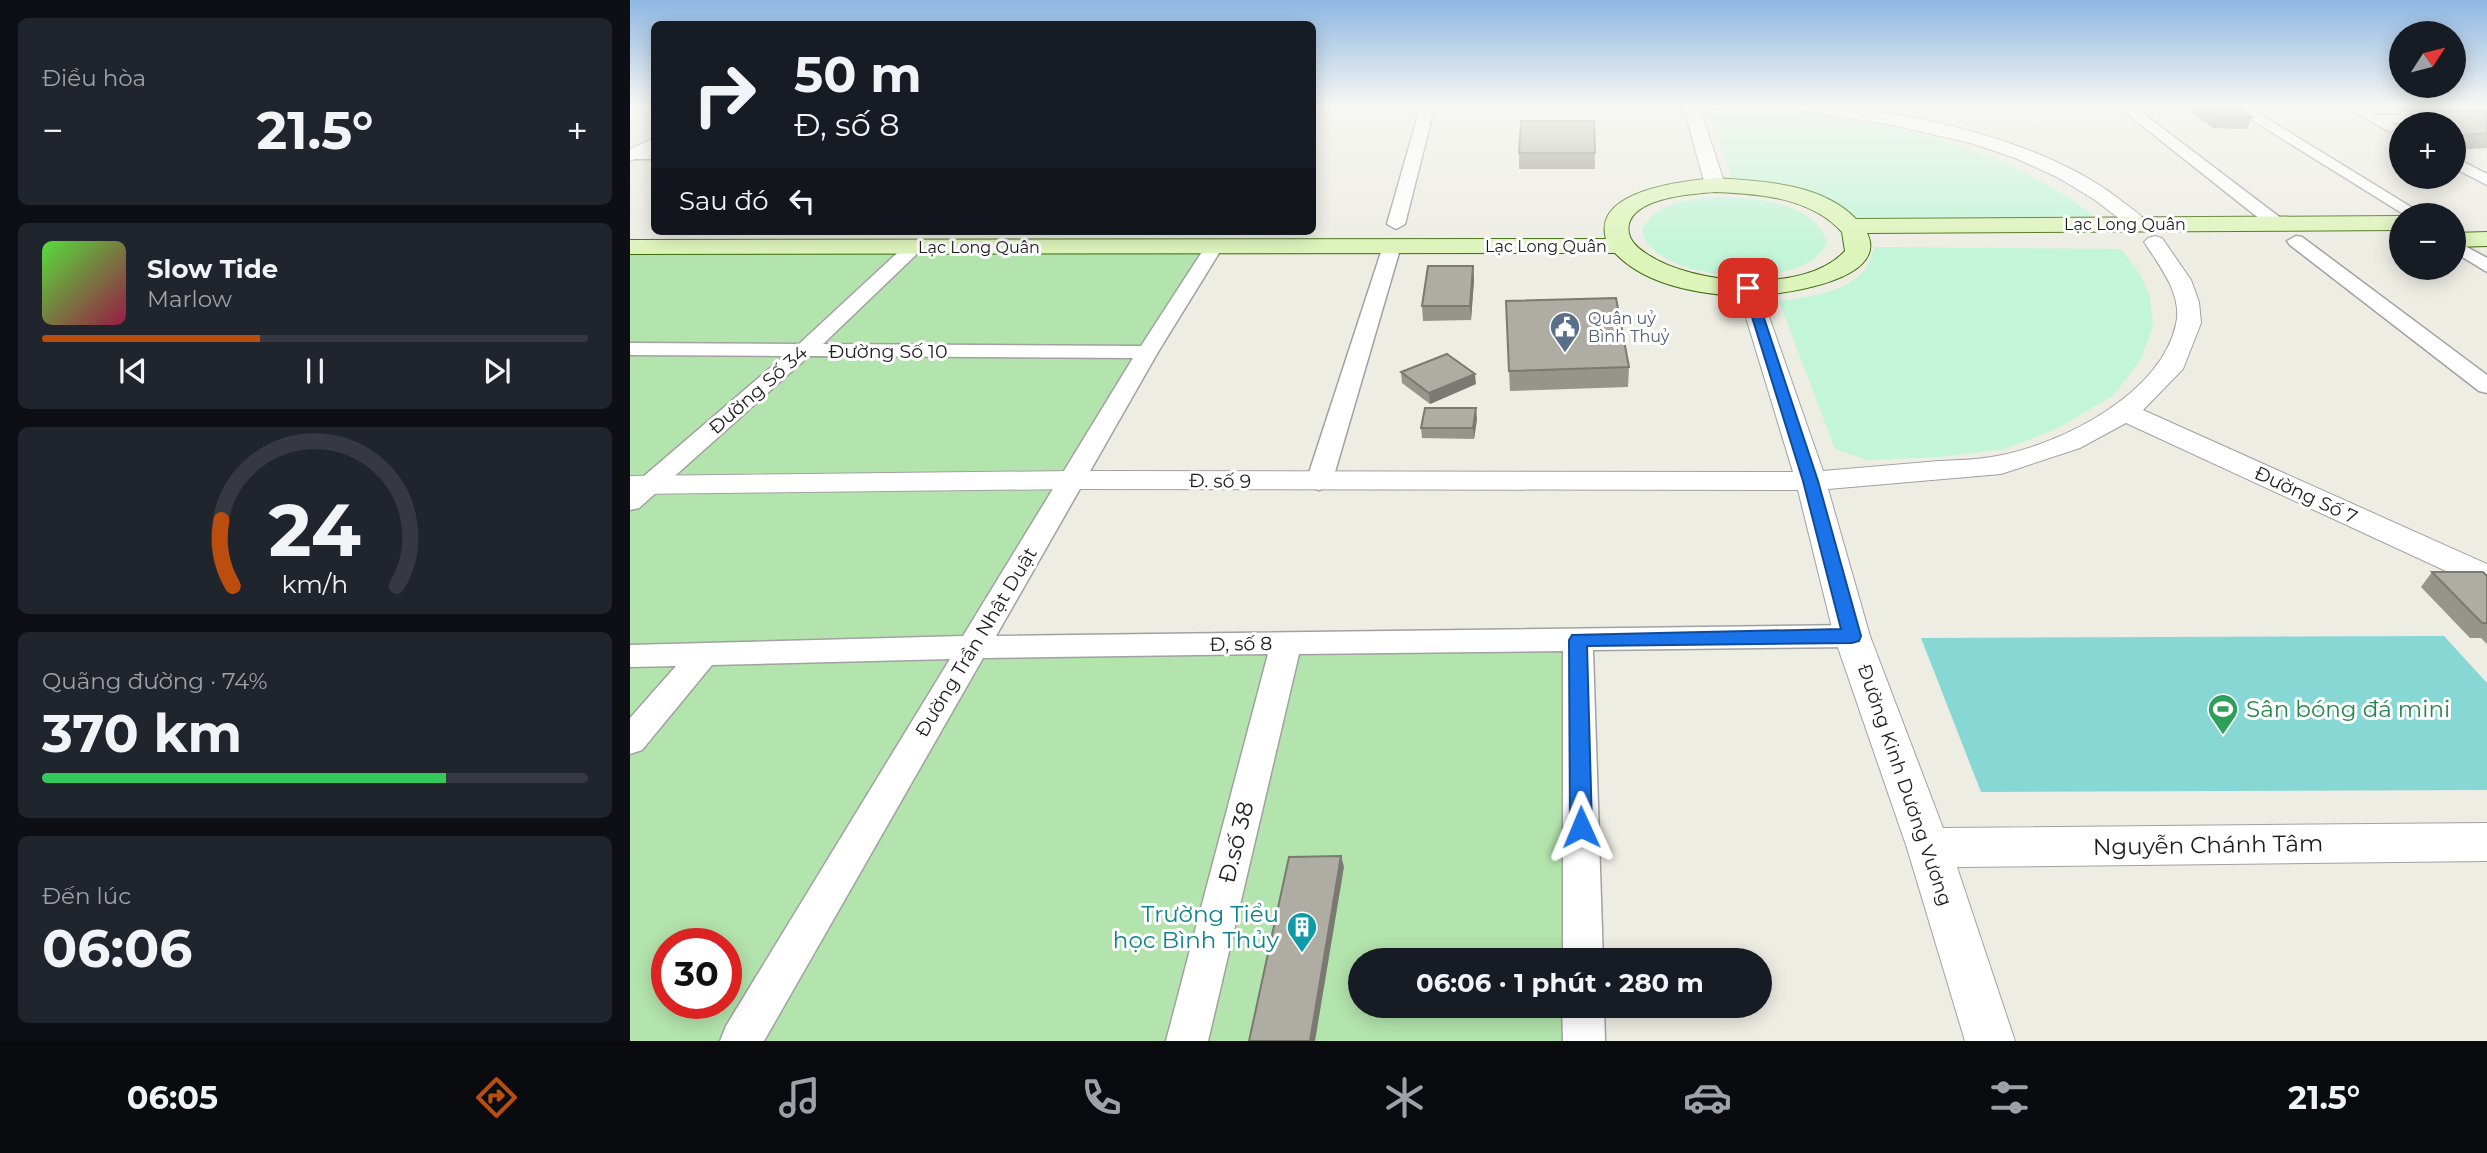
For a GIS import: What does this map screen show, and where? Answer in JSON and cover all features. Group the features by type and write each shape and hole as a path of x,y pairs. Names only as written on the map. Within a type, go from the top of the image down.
{"main road":[{"path":"1715,185 1748,187 1800,197 1833,212 1854,234 1857,253 1827,275 1792,285 1748,288 1707,284 1670,275 1640,262 1619,236 1623,212 1638,201 1659,193 1715,185"},
{"path":"2466,222 2487,222"},
{"name":"Lạc Long Quân","path":"1854,234 2146,232 2276,223 2389,223"},
{"name":"Lạc Long Quân","path":"1316,225 1394,235"},
{"path":"630,228 651,228"},
{"name":"Lạc Long Quân","path":"2146,232 2296,241 2389,240"},
{"name":"Lạc Long Quân","path":"630,247 923,239 1619,236"},
{"path":"2466,241 2487,239"}],"street":[{"path":"1319,482 1394,235 1415,154"},
{"path":"1706,154 1715,185"},
{"name":"Đ. số 9","path":"637,491 1072,480 1811,481 2001,465 2070,442 2124,412 2170,369 2189,323 2188,302 2180,280 2146,232 2099,192 2062,172 2010,154"},
{"path":"2186,154 2276,223"},
{"path":"2315,154 2396,203"},
{"path":"631,156 651,155"},
{"path":"2466,169 2487,180"},
{"name":"Đường Trần Nhật Duật","path":"741,1041 1147,352 1219,238"},
{"name":"Đường Số 34","path":"637,491 804,350 923,239"},
{"path":"2296,241 2487,386"},
{"path":"2466,251 2487,266"},
{"name":"Đường Kinh Dương Vương","path":"1748,288 1811,481 1852,636 1929,848 1990,1041"},
{"name":"Đường Số 10","path":"630,349 1147,352"},
{"name":"Đường Số 7","path":"2124,412 2487,578"},
{"name":"Đ, số 8","path":"630,656 973,647 1852,636"},
{"path":"1578,640 1583,948"},
{"name":"Đ.số 38","path":"1186,1041 1286,644"},
{"path":"630,741 706,652"},
{"name":"Nguyễn Chánh Tâm","path":"1929,848 2487,842"},
{"path":"1583,1018 1584,1041"}],"green space":[{"path":"1724,154 1979,154 2006,164 2050,187 2092,214 2092,219 1856,220 1732,180"},
{"path":"1714,197 1763,201 1796,210 1810,218 1821,229 1827,243 1814,258 1794,269 1741,276 1687,267 1665,258 1648,243 1642,230 1655,213 1672,204"},
{"path":"1215,245 974,647 1568,648 1570,948 1348,948 1348,1018 1570,1018 1570,1041 630,1041 630,247"},
{"path":"1875,247 2121,249 2141,276 2150,298 2153,325 2141,359 2114,395 2056,429 2005,449 1940,457 1867,460 1835,449 1779,301 1826,292 1849,283 1866,268"}],"shaded area":[{"name":"Sân bóng đá mini","path":"2444,636 2487,683 2487,790 1981,792 1921,638"}],"building":[{"path":"1428,266 1473,266 1470,306 1422,306"},
{"name":"Quận uỷ Bình Thuỷ","path":"1616,298 1629,367 1509,371 1506,301"},
{"path":"1447,354 1475,374 1429,393 1401,372"},
{"path":"1425,408 1476,408 1473,428 1421,428"},
{"path":"2432,572 2483,572 2487,576 2487,623 2482,623"},
{"name":"Trường Tiểu học Bình Thủy","path":"1341,856 1310,1041 1249,1041 1289,857"}],"place":[{"name":"Quận uỷ Bình Thuỷ","path":"1565,354"},
{"name":"Sân bóng đá mini","path":"2223,736"},
{"name":"Trường Tiểu học Bình Thủy","path":"1302,954"}],"route":[{"path":"1581,827 1578,640 1852,636 1811,481 1748,288"}]}
